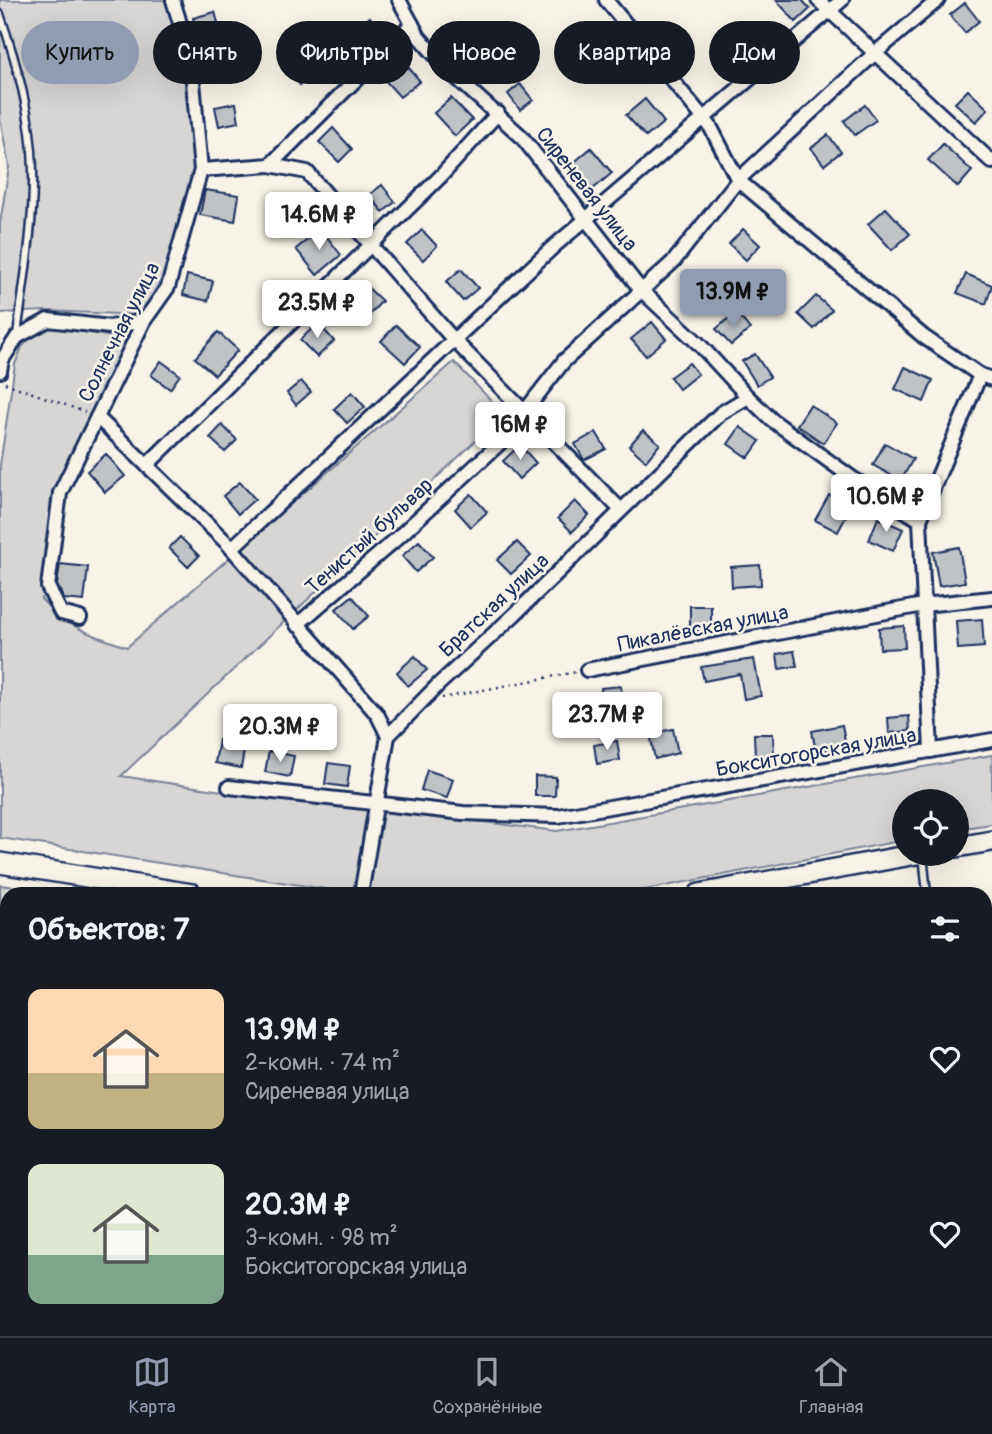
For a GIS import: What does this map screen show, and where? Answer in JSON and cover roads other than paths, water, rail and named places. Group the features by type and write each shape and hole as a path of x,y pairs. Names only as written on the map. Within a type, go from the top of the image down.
{"main road":[{"path":"969,845 992,841"},
{"path":"737,887 892,859"},
{"path":"0,863 149,887"}],"street":[{"name":"Солнечная улица","path":"80,618 61,613 48,587 60,493 144,321 168,287 201,170 191,60 173,0"},
{"name":"Сиреневая улица","path":"399,0 410,21"},
{"path":"606,0 704,119 738,180 924,337 986,377 920,520 931,751"},
{"path":"818,0 873,55 992,163"},
{"path":"232,548 419,376 453,339 586,219 842,0"},
{"name":"Тенистый бульвар","path":"297,625 394,541 500,443 564,361 674,261 738,180 873,55 938,0"},
{"name":"Сиреневая улица","path":"413,26 419,37 450,72 521,135 641,290 700,345 748,397 772,420 855,480 920,520"},
{"path":"270,165 352,84"},
{"path":"147,465 441,176 498,113"},
{"path":"201,170 270,165 307,172 453,339 620,509"},
{"path":"1,363 17,337 48,320 110,327 144,321"},
{"name":"Братская улица","path":"388,736 721,413 748,397"},
{"path":"97,417 232,548 377,714 388,736 362,887"},
{"name":"Пикалёвская улица","path":"587,670 923,605 992,598"},
{"name":"Бокситогорская улица","path":"229,787 463,813 558,816 992,740"}],"lane":[{"path":"0,14 20,72 33,168 32,228 17,337"},
{"path":"924,866 926,887"}]}
